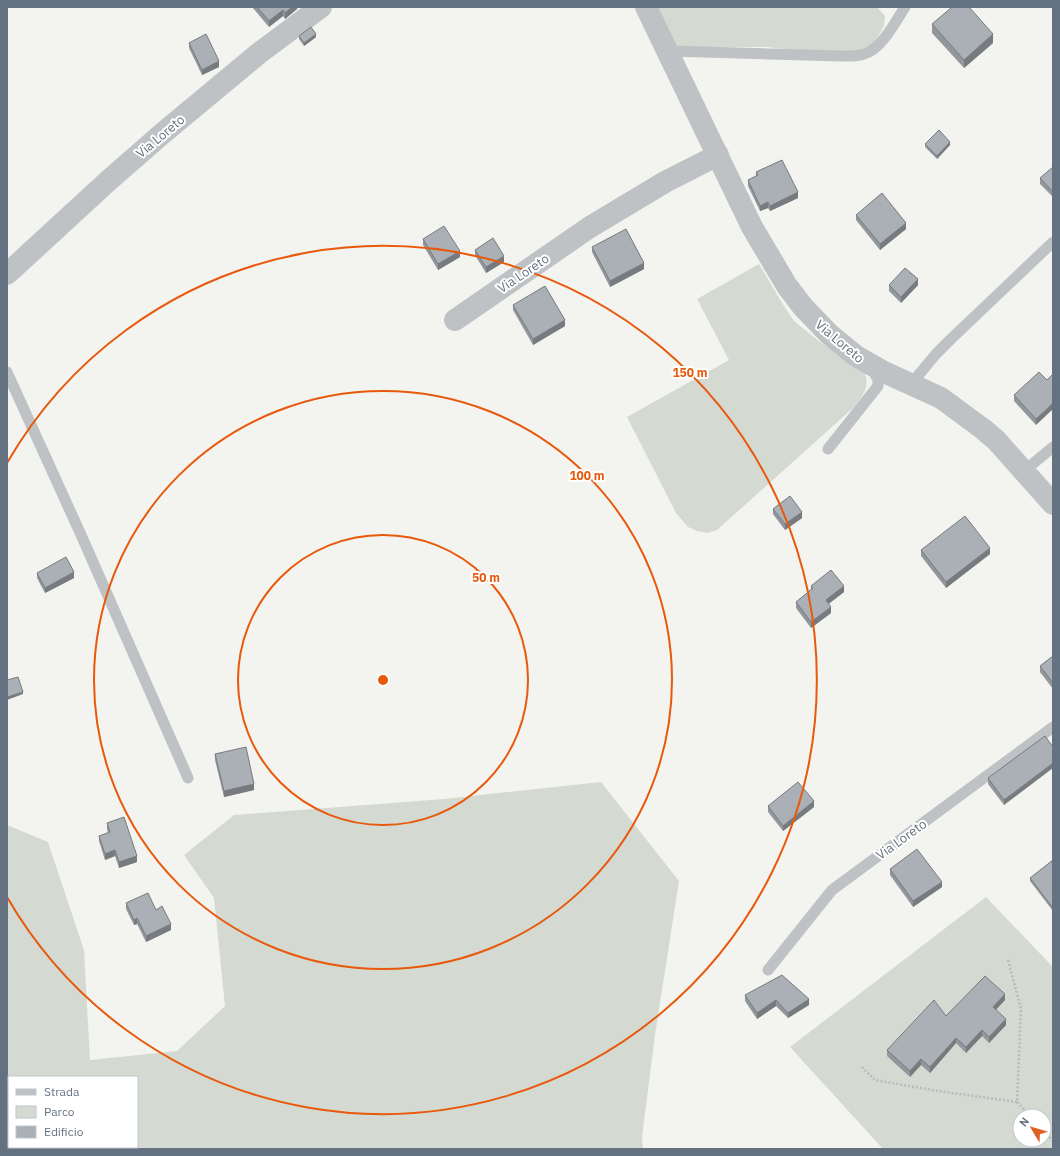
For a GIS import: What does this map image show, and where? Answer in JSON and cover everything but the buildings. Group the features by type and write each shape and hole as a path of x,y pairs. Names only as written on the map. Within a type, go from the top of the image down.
{"street":[{"name":"Via Loreto","path":"7,274 108,181 163,133 258,54 321,7"},
{"name":"Via Loreto","path":"646,7 752,227 794,296 811,317 829,334 869,365 941,398 983,429 996,440 1053,504"},
{"name":"Via Loreto","path":"455,320 590,227 665,182 718,155"}],"lane":[{"path":"668,52 839,56 865,54 873,51 880,43 905,7"},
{"path":"911,384 936,354 951,339 1053,242"},
{"path":"828,449 878,386 878,380 869,365"},
{"path":"7,372 79,530 188,778"},
{"path":"1024,471 1053,447"},
{"name":"Via Loreto","path":"768,970 832,890 1053,726"}],"path":[{"path":"1008,960 1021,1009 1017,1102"},
{"path":"862,1067 875,1080 938,1091 1017,1102 1023,1108"}],"green space":[{"path":"653,7 877,7 885,16 884,26 876,40 870,46 858,51 803,51 767,47 675,47"},
{"path":"759,264 794,321 820,342 864,372 866,377 866,387 853,408 717,530 708,533 697,531 688,527 676,513 627,417 729,360 697,299"},
{"path":"601,782 679,881 655,1035 642,1137 643,1149 7,1149 7,825 48,842 84,950 90,1060 177,1051 225,1006 214,898 184,855 234,815 444,799"},
{"path":"986,897 1053,967 1053,1149 883,1149 790,1047"}]}
